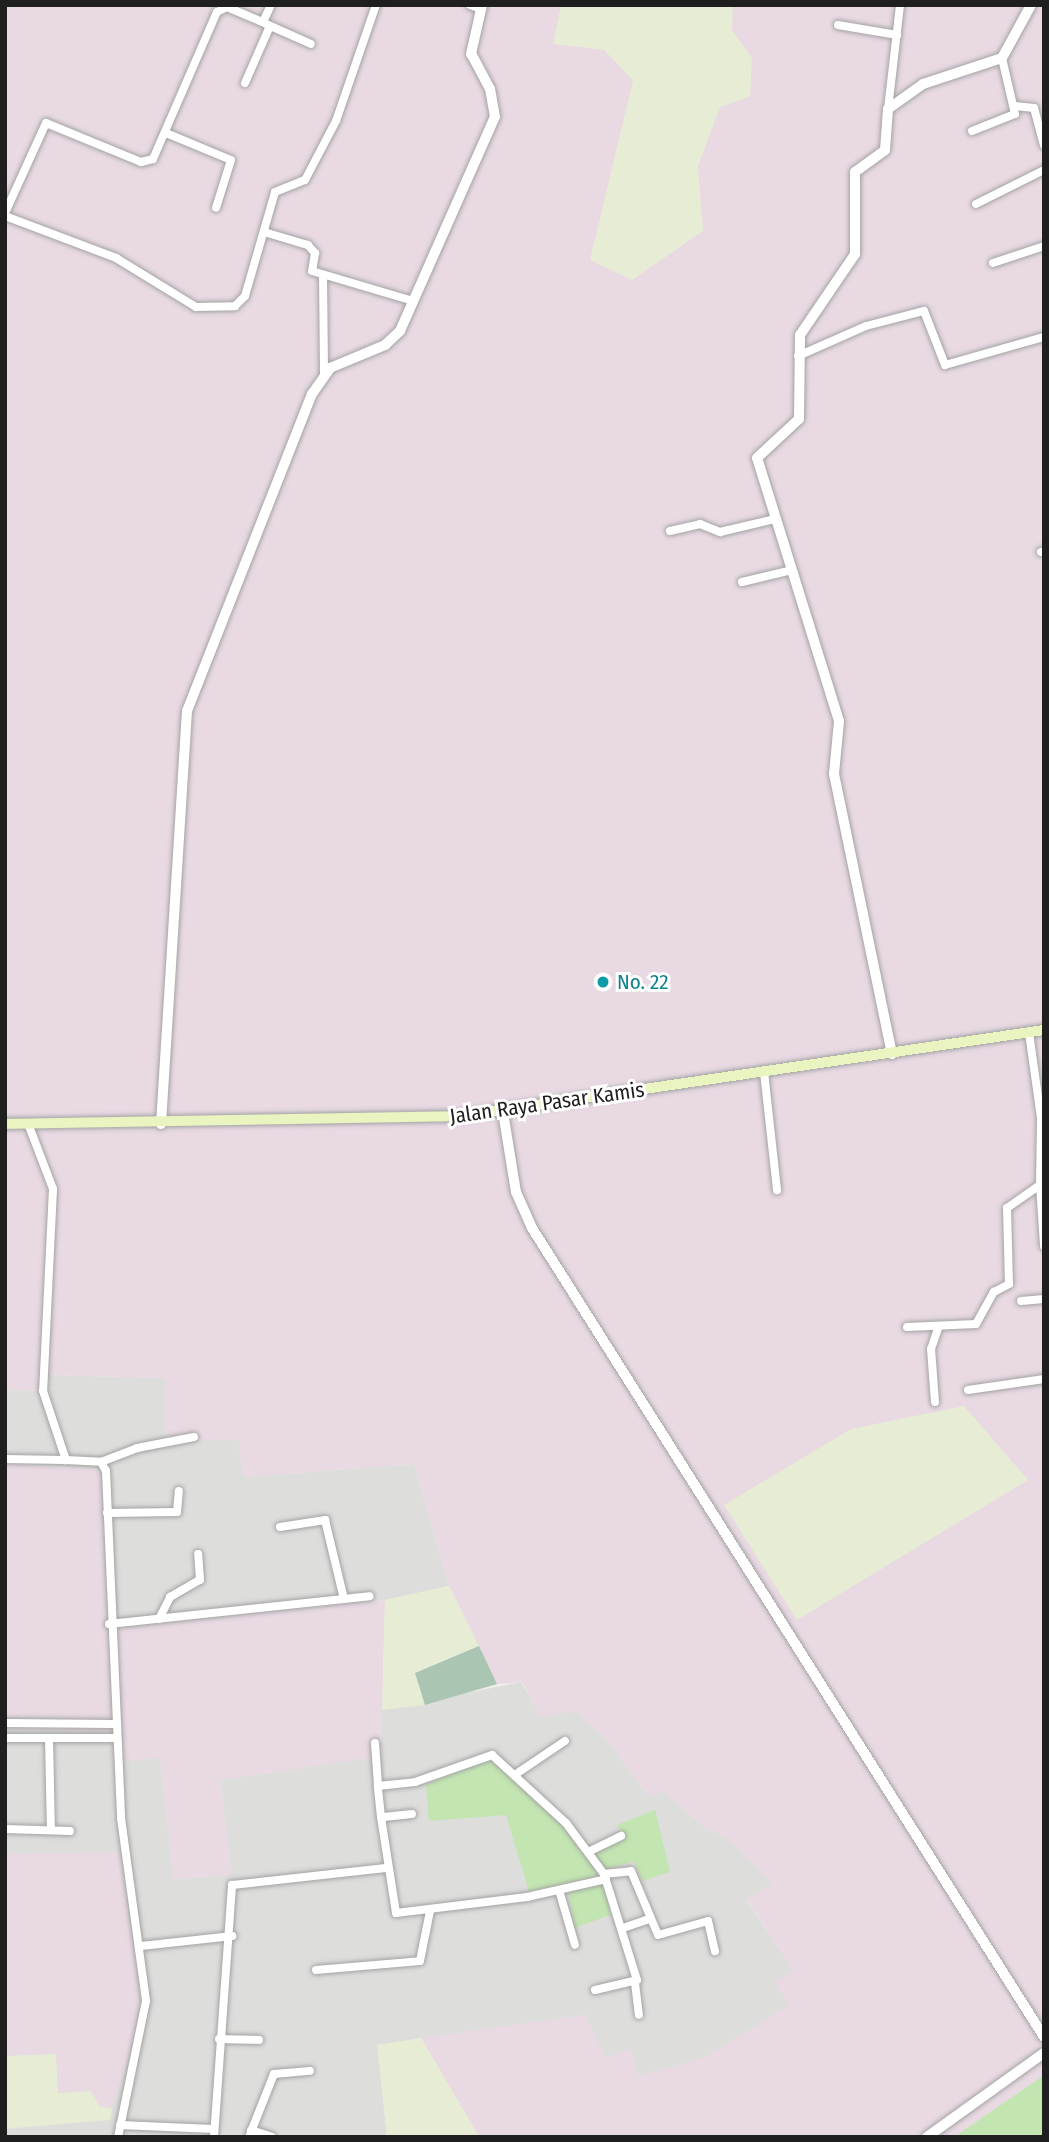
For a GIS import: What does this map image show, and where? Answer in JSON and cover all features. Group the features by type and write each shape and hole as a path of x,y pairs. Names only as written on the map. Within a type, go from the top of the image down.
{"main road":[{"name":"Jalan Raya Pasar Kamis","path":"5,1125 461,1116 503,1112 1044,1030"}],"street":[{"path":"245,83 267,24 271,5"},
{"path":"311,44 267,24 219,10 157,155 143,162 46,122 5,214 116,258 183,302 211,310 235,306 245,296 275,192 295,189 311,171 348,92 376,5"},
{"path":"324,374 394,338 495,117 490,89 471,54 481,7 470,5"},
{"path":"892,1054 834,774 839,721 757,458 799,419 796,357 800,335 855,254 855,172 887,148 888,109 900,5"},
{"path":"888,109 923,84 1002,58 1031,5"},
{"path":"838,25 897,34"},
{"path":"972,131 1007,123 1015,106 1002,58"},
{"path":"1015,106 1032,105 1044,145"},
{"path":"166,133 231,160 216,208"},
{"path":"976,204 1044,170"},
{"path":"264,232 307,245 315,253 312,271 411,300"},
{"path":"993,262 1044,246"},
{"path":"162,1124 187,711 282,458 324,374 323,275"},
{"path":"796,357 866,326 923,311 945,365 1044,337"},
{"path":"670,531 700,524 720,532 775,519"},
{"path":"742,582 792,570"},
{"path":"1030,1033 1044,1129"},
{"path":"1030,1033 1041,1118 1040,1185 1044,1246"},
{"path":"764,1072 777,1190"},
{"path":"503,1112 516,1192 532,1228 1044,2037"},
{"path":"29,1126 53,1189 42,1384 66,1460"},
{"path":"907,1327 978,1323 994,1292 1009,1284 1007,1208 1040,1185"},
{"path":"1021,1301 1044,1299"},
{"path":"935,1402 931,1349 939,1326"},
{"path":"968,1390 1044,1379"},
{"path":"5,1459 102,1462 136,1448 194,1437"},
{"path":"102,1462 107,1513 115,1738 125,1870 141,1946 144,2022 118,2137"},
{"path":"107,1513 180,1511 179,1491"},
{"path":"280,1527 325,1520 344,1599"},
{"path":"159,1619 170,1597 200,1580 198,1554"},
{"path":"109,1624 369,1596"},
{"path":"5,1723 114,1724"},
{"path":"5,1738 115,1738"},
{"path":"49,1738 51,1830"},
{"path":"516,1774 565,1741"},
{"path":"375,1743 386,1868 393,1911 429,1911 559,1890 631,1871 658,1935 708,1921 715,1951"},
{"path":"378,1786 415,1782 486,1755 516,1774 588,1852 605,1876 623,1928 639,2015"},
{"path":"381,1817 412,1814"},
{"path":"5,1829 70,1831"},
{"path":"588,1852 621,1836"},
{"path":"120,2125 214,2133 219,2039 232,1936 230,1888 236,1882 386,1868"},
{"path":"559,1890 575,1945"},
{"path":"316,1970 420,1961 429,1911"},
{"path":"623,1928 649,1919"},
{"path":"141,1946 232,1936"},
{"path":"595,1990 635,1983"},
{"path":"219,2039 259,2040"},
{"path":"927,2137 1044,2053"},
{"path":"272,2137 250,2133 274,2074 310,2071"}],"shaded area":[{"path":"5,5 1044,5 1044,2075 954,2137 479,2137 421,2038 584,2015 605,2057 631,2049 638,2077 706,2057 789,2005 775,1982 793,1970 747,1899 773,1884 728,1838 708,1830 663,1791 649,1797 611,1744 576,1711 541,1717 522,1682 497,1684 449,1586 414,1464 243,1477 238,1440 165,1440 165,1378 48,1375 50,1391 5,1390"},
{"path":"47,1375 165,1378 239,1440 243,1477 414,1464 449,1586 385,1600 105,1628 101,1470 5,1463 5,1390 49,1391"},
{"path":"5,1463 102,1470 106,1628 385,1600 381,1756 220,1780 231,1874 174,1880 160,1758 115,1763 108,1731 5,1729"},
{"path":"521,1682 541,1716 576,1710 611,1744 649,1797 663,1791 708,1830 728,1838 773,1884 747,1900 794,1971 790,2005 706,2057 638,2077 605,2058 584,2015 378,2045 387,2137 5,2137 5,1729 108,1731 160,1758 174,1880 231,1874 220,1780 380,1756 382,1710"},
{"path":"119,1852 137,1963 137,2032 112,2108 100,2107 91,2091 58,2093 56,2054 5,2056 5,1854"}],"green space":[{"path":"561,5 733,5 732,30 752,58 750,97 720,107 698,166 703,231 632,280 590,260 633,80 604,50 553,44"},
{"path":"964,1406 1028,1480 797,1620 724,1505 851,1429"},
{"path":"449,1586 479,1646 415,1673 425,1705 382,1710 385,1600"},
{"path":"479,1646 497,1684 425,1705 415,1673"},
{"path":"492,1751 595,1851 625,1838 617,1825 655,1810 670,1872 642,1881 634,1861 605,1870 618,1912 575,1928 568,1891 531,1898 506,1815 429,1821 426,1785"},
{"path":"421,2038 479,2137 387,2137 377,2045"},
{"path":"56,2054 58,2093 91,2091 100,2107 112,2108 110,2120 5,2129 5,2056"},
{"path":"1044,2075 1044,2137 954,2137"}],"place":[{"name":"No. 22","path":"603,982"}]}
